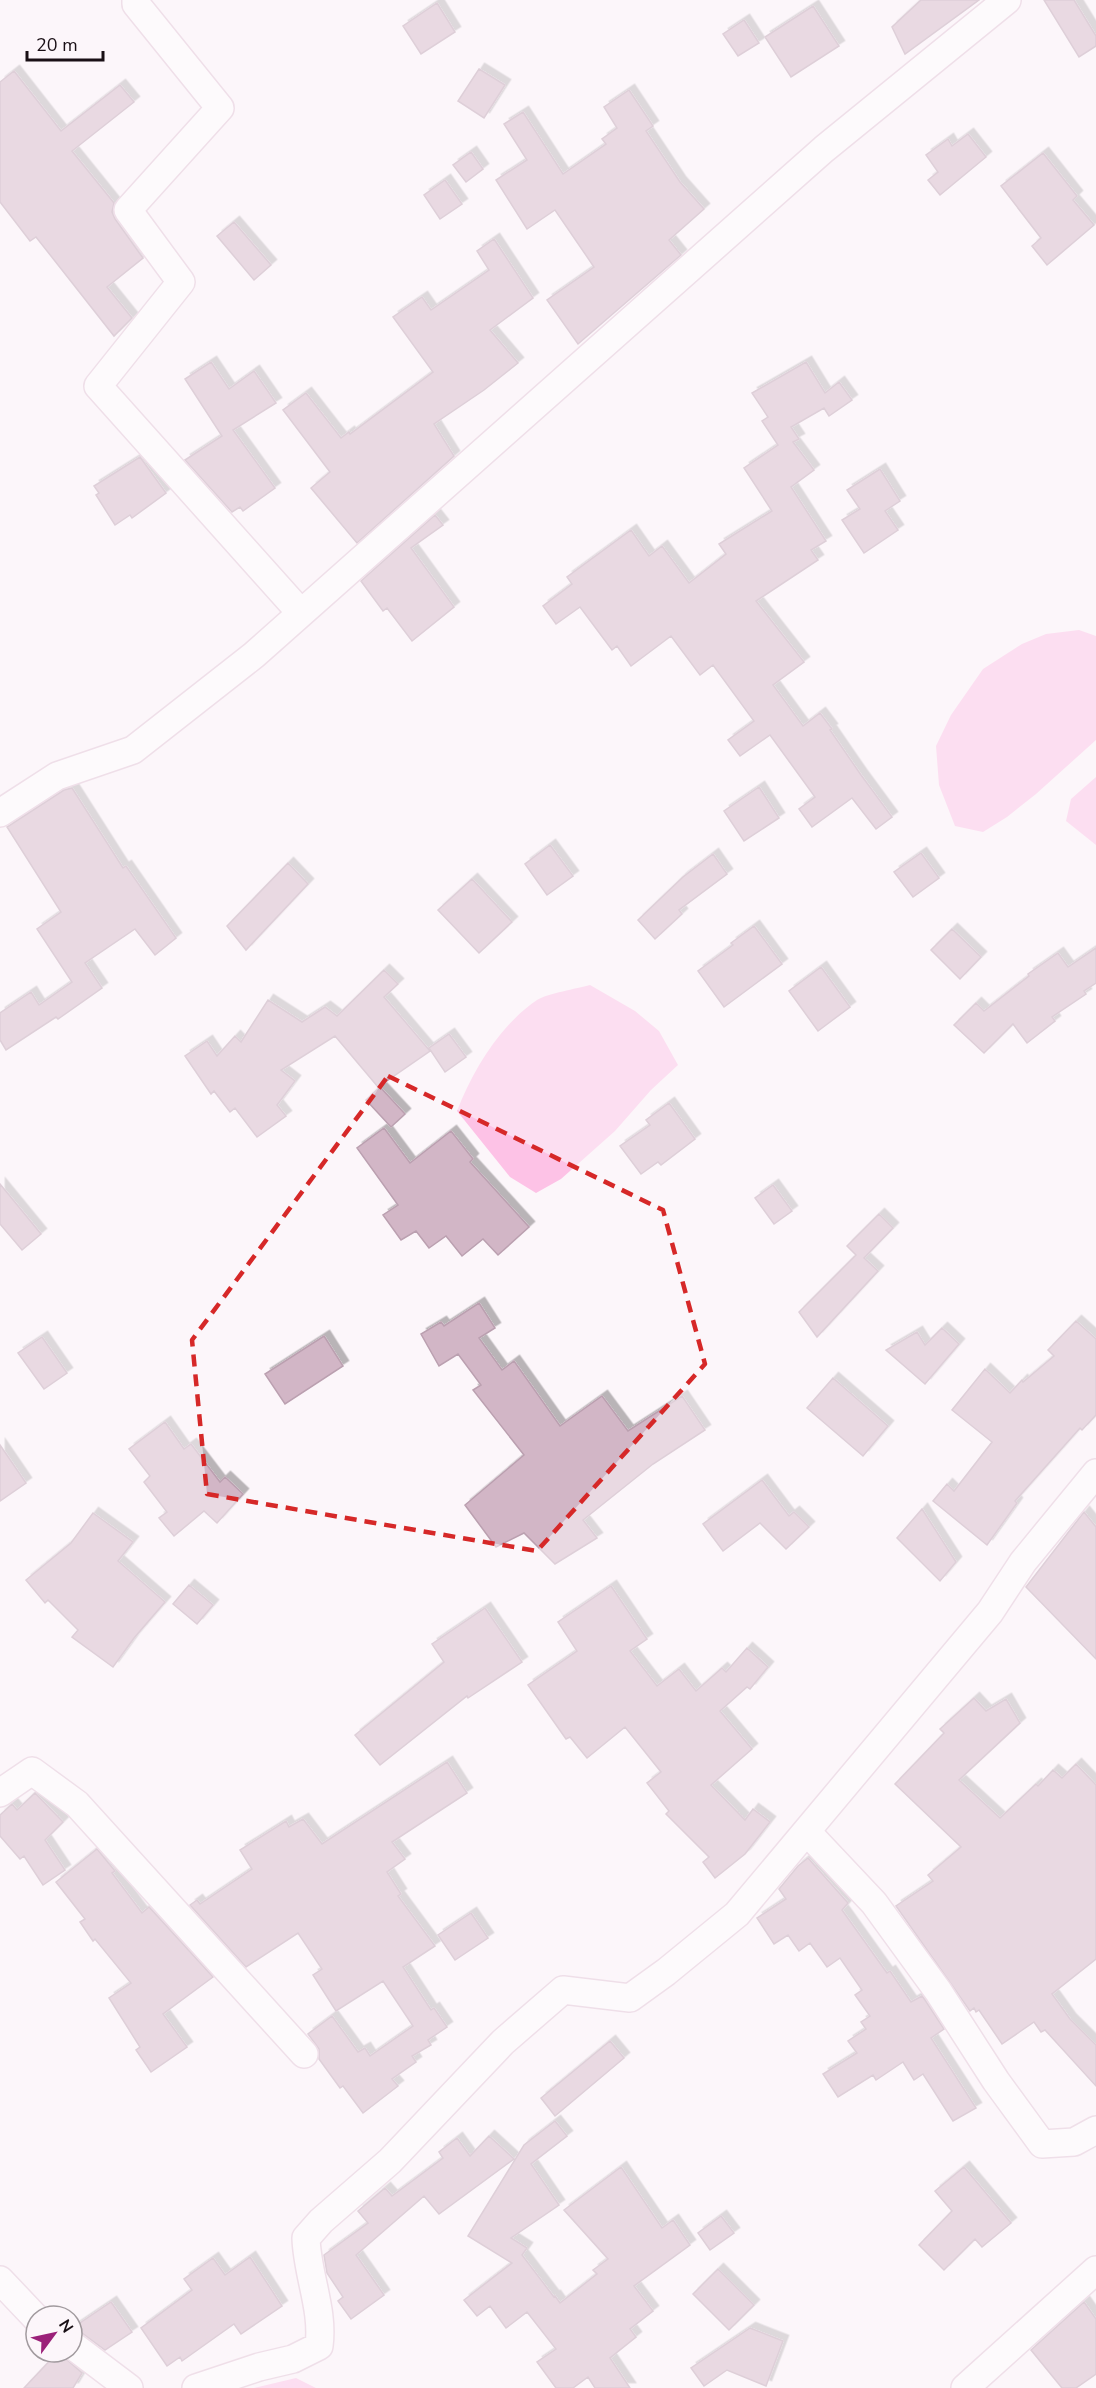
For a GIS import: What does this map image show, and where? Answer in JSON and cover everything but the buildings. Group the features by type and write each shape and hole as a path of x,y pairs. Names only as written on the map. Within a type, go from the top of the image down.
{"street":[{"path":"136,0 136,4 220,108 128,210 181,282 98,386 301,613"},
{"path":"0,813 57,776 133,750 254,655 824,149 1006,0"},
{"path":"196,2388 259,2367 293,2359 319,2346 321,2329 306,2256 306,2238 321,2221 390,2162 502,2042 563,1990 630,1998 737,1914 808,1833 817,1817 990,1612 1023,1562 1096,1473"},
{"path":"0,1793 32,1772 76,1804 304,2054"},
{"path":"808,1833 874,1903 938,1991 996,2081 1042,2144 1074,2142 1096,2130"},
{"path":"965,2388 1096,2270"},
{"path":"0,2280 24,2305"},
{"path":"84,2354 129,2388"}],"highlighted area":[{"path":"388,1076 663,1210 705,1364 537,1551 207,1494 192,1340"}],"shaded area":[{"path":"1079,630 1096,636 1096,740 1036,794 983,832 955,826 939,785 936,746 951,715 983,669 1022,644 1046,634"},
{"path":"1096,777 1096,845 1066,821 1071,799"},
{"path":"590,985 635,1011 659,1031 678,1065 651,1090 615,1131 561,1179 536,1193 510,1177 457,1111 480,1064 511,1022 537,1000 555,993"},
{"path":"296,2378 316,2388 254,2388"}]}
